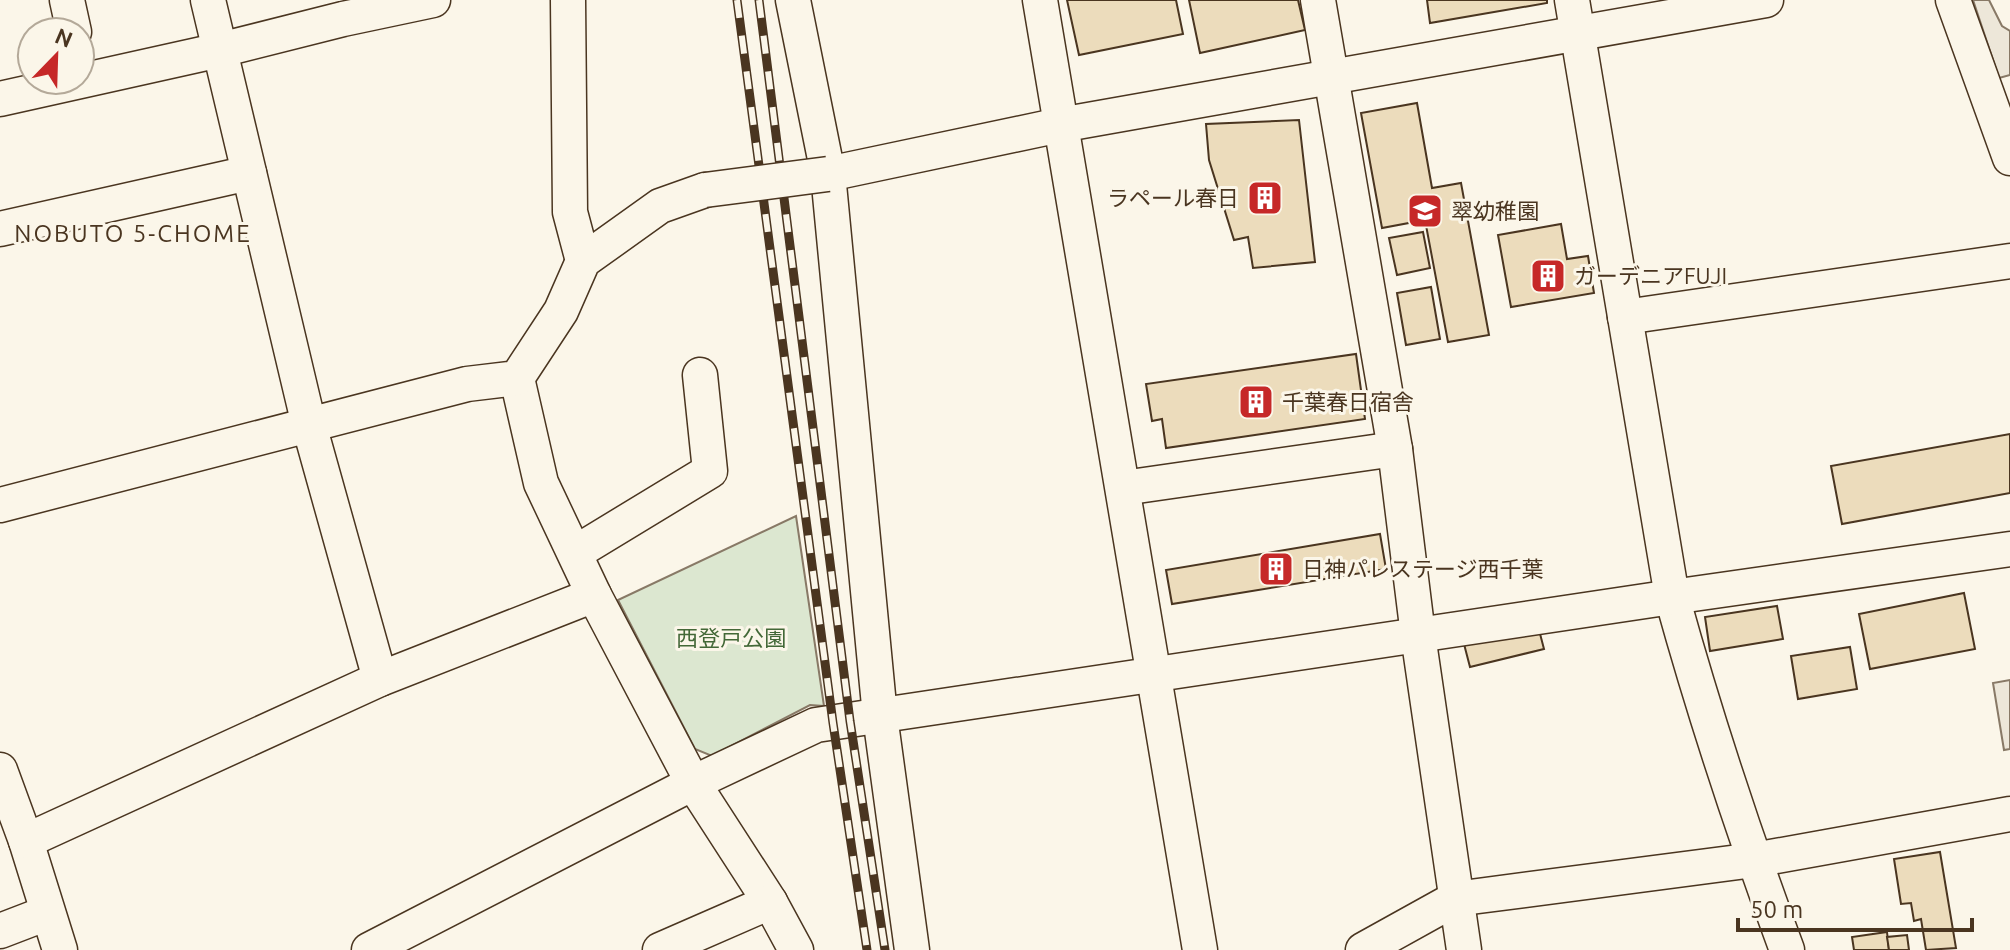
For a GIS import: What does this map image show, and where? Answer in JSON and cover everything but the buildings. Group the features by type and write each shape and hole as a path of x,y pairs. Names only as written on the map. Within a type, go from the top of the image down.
{"street":[{"path":"208,0 309,425 380,679"},
{"path":"96,66 220,50 341,9 433,0"},
{"path":"568,0 570,212 583,261"},
{"path":"793,0 828,174 880,716 912,950"},
{"path":"1040,0 1200,950"},
{"path":"1318,0 1395,449 1418,635 1464,950"},
{"path":"796,950 770,902 693,783 594,595 541,483 517,378 561,311 583,261 660,206 705,190 828,174 1060,125 1331,76 1575,16 1766,0"},
{"path":"1953,0 2010,158"},
{"path":"1575,16 1672,597 1699,693 1787,950"},
{"path":"0,229 249,173"},
{"path":"1625,317 2010,261"},
{"path":"575,553 710,471 700,375"},
{"path":"0,505 467,384 517,378"},
{"path":"1123,488 1395,449"},
{"path":"369,950 693,783 816,725 2010,549"},
{"path":"26,841 380,679 594,595"},
{"path":"0,770 60,950"},
{"path":"1363,950 1455,899 1754,860 2010,814"},
{"path":"660,950 770,902"},
{"path":"0,931 47,913"}],"green space":[{"name":"西登戸公園","path":"796,516 824,706 810,705 712,756 695,749 618,600"}],"shaded area":[{"path":"1973,0 1989,0 2002,26 2010,31 2010,75 1999,78"},
{"path":"2010,680 2010,749 2004,750 1993,683"}],"railway":[{"path":"737,0 833,723 867,950"},
{"path":"759,0 850,721 885,950"}],"place":[{"name":"ラペール春日","path":"1265,198"},
{"name":"翠幼稚園","path":"1425,211"},
{"name":"ガーデニアFUJI","path":"1548,276"},
{"name":"千葉春日宿舎","path":"1256,402"},
{"name":"日神パレステージ西千葉","path":"1276,569"}],"district":[{"name":"NOBUTO 5-CHOME","path":"133,234"}]}
